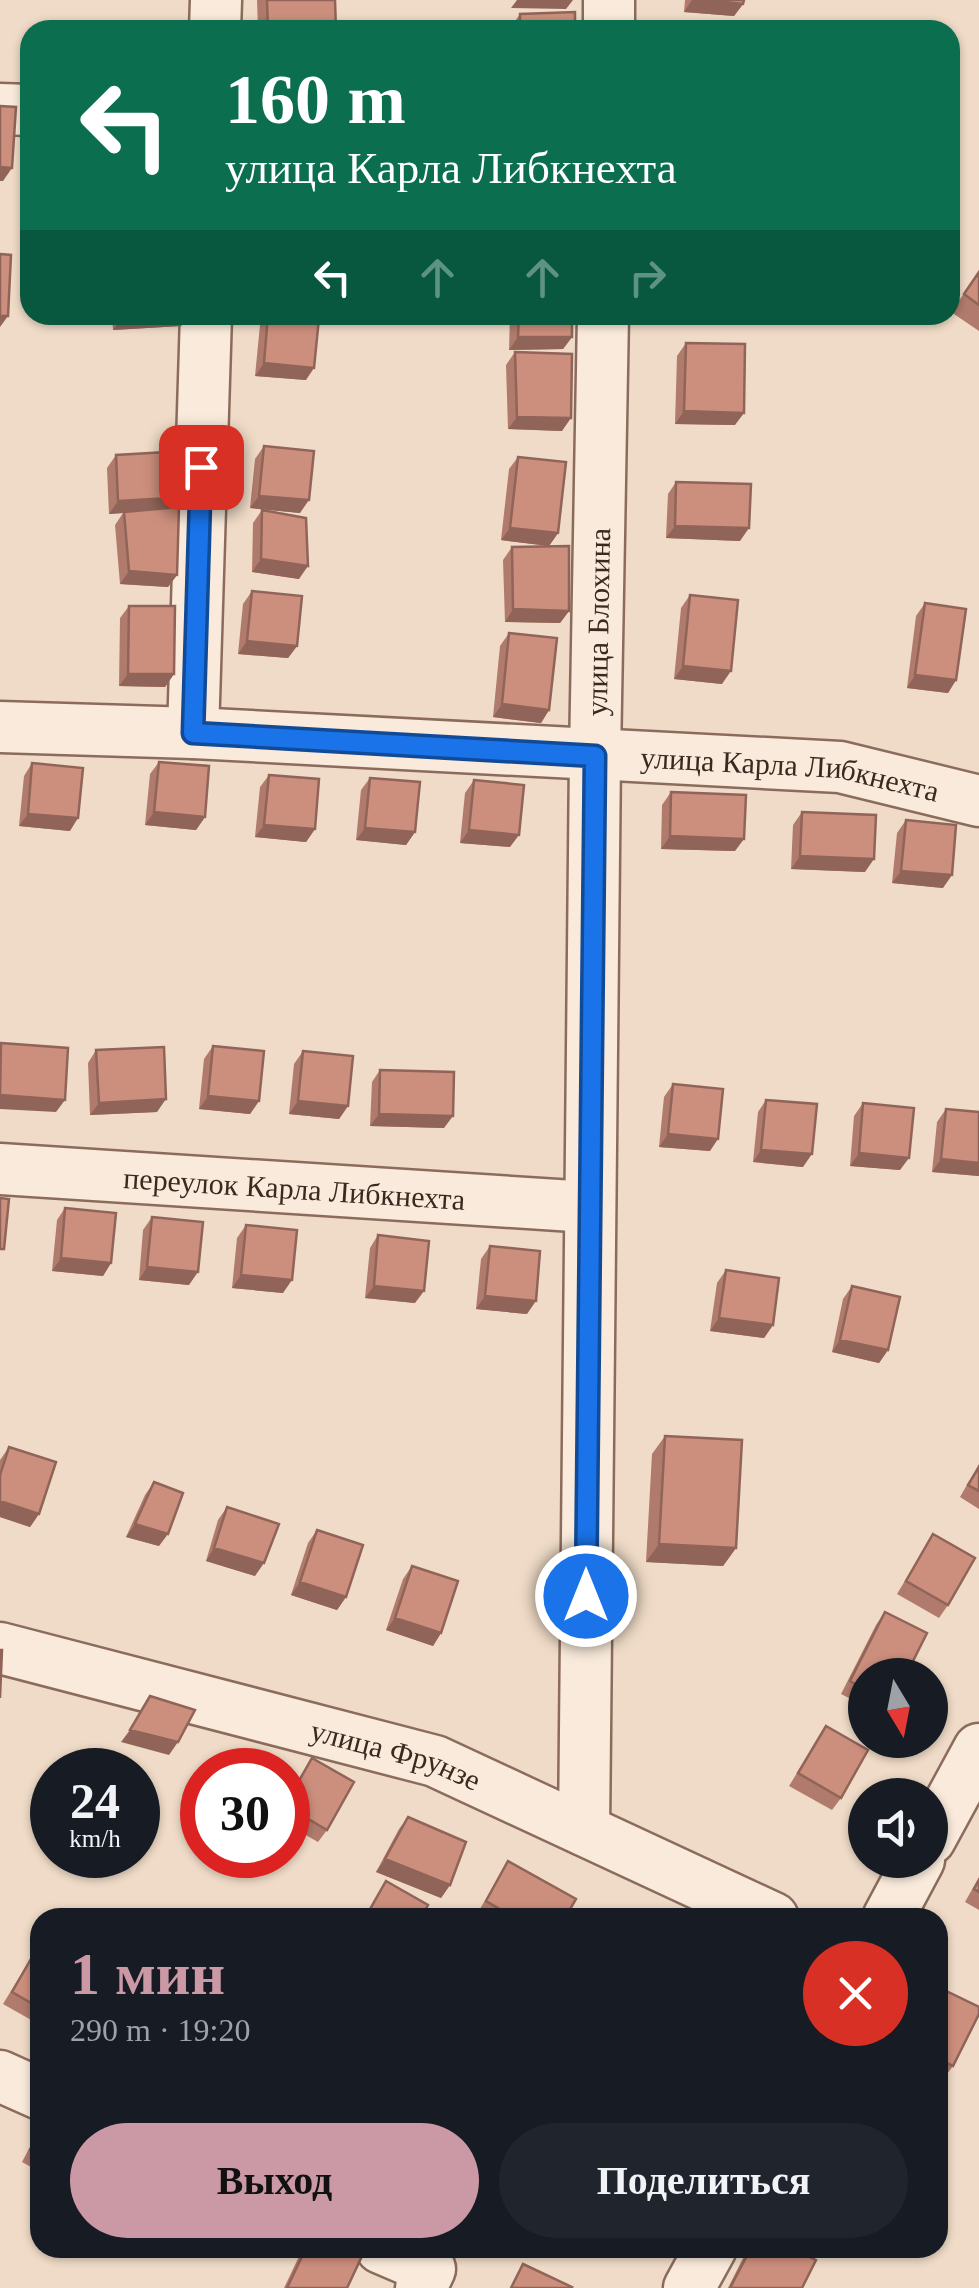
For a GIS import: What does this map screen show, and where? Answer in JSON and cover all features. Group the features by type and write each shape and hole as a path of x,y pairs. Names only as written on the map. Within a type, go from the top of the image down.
{"street":[{"path":"193,733 206,325"},
{"name":"улица Блохина","path":"584,1830 603,325"},
{"name":"улица Карла Либкнехта","path":"0,727 193,733 840,768 979,801"},
{"name":"переулок Карла Либкнехта","path":"0,1169 589,1207"},
{"name":"улица Фрунзе","path":"0,1648 435,1761 752,1908"},
{"path":"948,1806 979,1748"},
{"path":"893,1908 909,1878"},
{"path":"0,2076 30,2090"},
{"path":"395,2258 425,2279"},
{"path":"689,2288 706,2258"}],"building":[{"path":"267,0 335,0 336,20 268,20"},
{"path":"703,0 744,0 743,4"},
{"path":"575,12 575,20 520,20 520,14"},
{"path":"0,106 16,107 12,168 0,167"},
{"path":"0,254 11,255 8,316 0,316"},
{"path":"979,272 979,305 964,294"},
{"path":"267,325 318,325 314,368 264,363"},
{"path":"519,325 572,325 572,337 518,337"},
{"path":"686,343 745,344 744,413 684,411"},
{"path":"515,352 572,354 571,418 517,417"},
{"path":"264,446 314,451 309,500 259,496"},
{"path":"184,451 187,497 118,501 116,455"},
{"path":"518,457 566,462 558,533 510,528"},
{"path":"676,482 751,484 749,528 675,526"},
{"path":"179,507 177,575 129,571 124,512"},
{"path":"262,510 306,518 308,566 261,559"},
{"path":"569,546 569,611 513,609 512,547"},
{"path":"252,591 302,596 297,646 247,641"},
{"path":"690,595 738,600 731,671 683,666"},
{"path":"925,603 966,609 956,680 915,675"},
{"path":"129,606 175,606 174,674 128,674"},
{"path":"509,633 557,638 549,710 502,704"},
{"path":"159,762 209,766 205,817 154,812"},
{"path":"32,763 83,768 78,818 28,814"},
{"path":"269,775 319,779 315,829 264,825"},
{"path":"370,778 420,782 415,832 365,828"},
{"path":"474,780 524,785 519,835 469,830"},
{"path":"671,792 746,795 744,839 670,836"},
{"path":"802,812 876,815 874,859 800,856"},
{"path":"906,820 956,825 952,875 901,871"},
{"path":"1,1043 68,1048 65,1100 0,1095"},
{"path":"213,1046 264,1051 259,1101 208,1096"},
{"path":"164,1047 166,1099 99,1103 96,1050"},
{"path":"303,1051 353,1056 348,1106 298,1101"},
{"path":"380,1070 454,1072 453,1116 379,1114"},
{"path":"673,1084 723,1089 718,1139 668,1134"},
{"path":"766,1100 817,1104 812,1154 761,1150"},
{"path":"863,1103 914,1108 909,1158 859,1153"},
{"path":"946,1109 979,1112 979,1163 941,1159"},
{"path":"0,1198 9,1199 4,1249 0,1249"},
{"path":"65,1208 116,1213 111,1263 61,1258"},
{"path":"152,1217 203,1222 198,1272 147,1267"},
{"path":"246,1225 297,1230 292,1280 241,1275"},
{"path":"378,1235 429,1241 424,1291 374,1286"},
{"path":"490,1246 540,1251 536,1301 485,1296"},
{"path":"726,1270 779,1278 773,1325 719,1318"},
{"path":"852,1286 900,1297 888,1350 840,1340"},
{"path":"665,1436 742,1440 736,1548 659,1544"},
{"path":"9,1447 56,1462 39,1514 0,1501 0,1475"},
{"path":"979,1467 979,1491 968,1485"},
{"path":"154,1482 183,1493 168,1534 135,1524"},
{"path":"227,1507 279,1524 264,1563 214,1548"},
{"path":"317,1530 363,1545 346,1597 300,1582"},
{"path":"933,1534 975,1558 948,1605 906,1581"},
{"path":"412,1566 458,1581 441,1633 395,1618"},
{"path":"885,1612 927,1633 914,1658 862,1658"},
{"path":"150,1696 195,1710 178,1742 130,1730"},
{"path":"826,1726 848,1739 848,1758 864,1758 852,1778 848,1778 841,1798 798,1773"},
{"path":"312,1758 354,1782 327,1830 310,1820"},
{"path":"408,1817 466,1842 450,1885 385,1859"},
{"path":"508,1861 576,1899 571,1908 498,1908 486,1901"},
{"path":"386,1881 428,1905 426,1908 371,1908"},
{"path":"30,1961 30,2002 12,1992"},
{"path":"948,1992 979,2007 953,2066 948,2063"},
{"path":"301,2258 361,2258 347,2288 287,2288"},
{"path":"746,2258 816,2260 802,2288 730,2288"},
{"path":"523,2264 572,2287 511,2288"}],"route":[{"path":"201,467 193,733 595,756 586,1596"}]}
